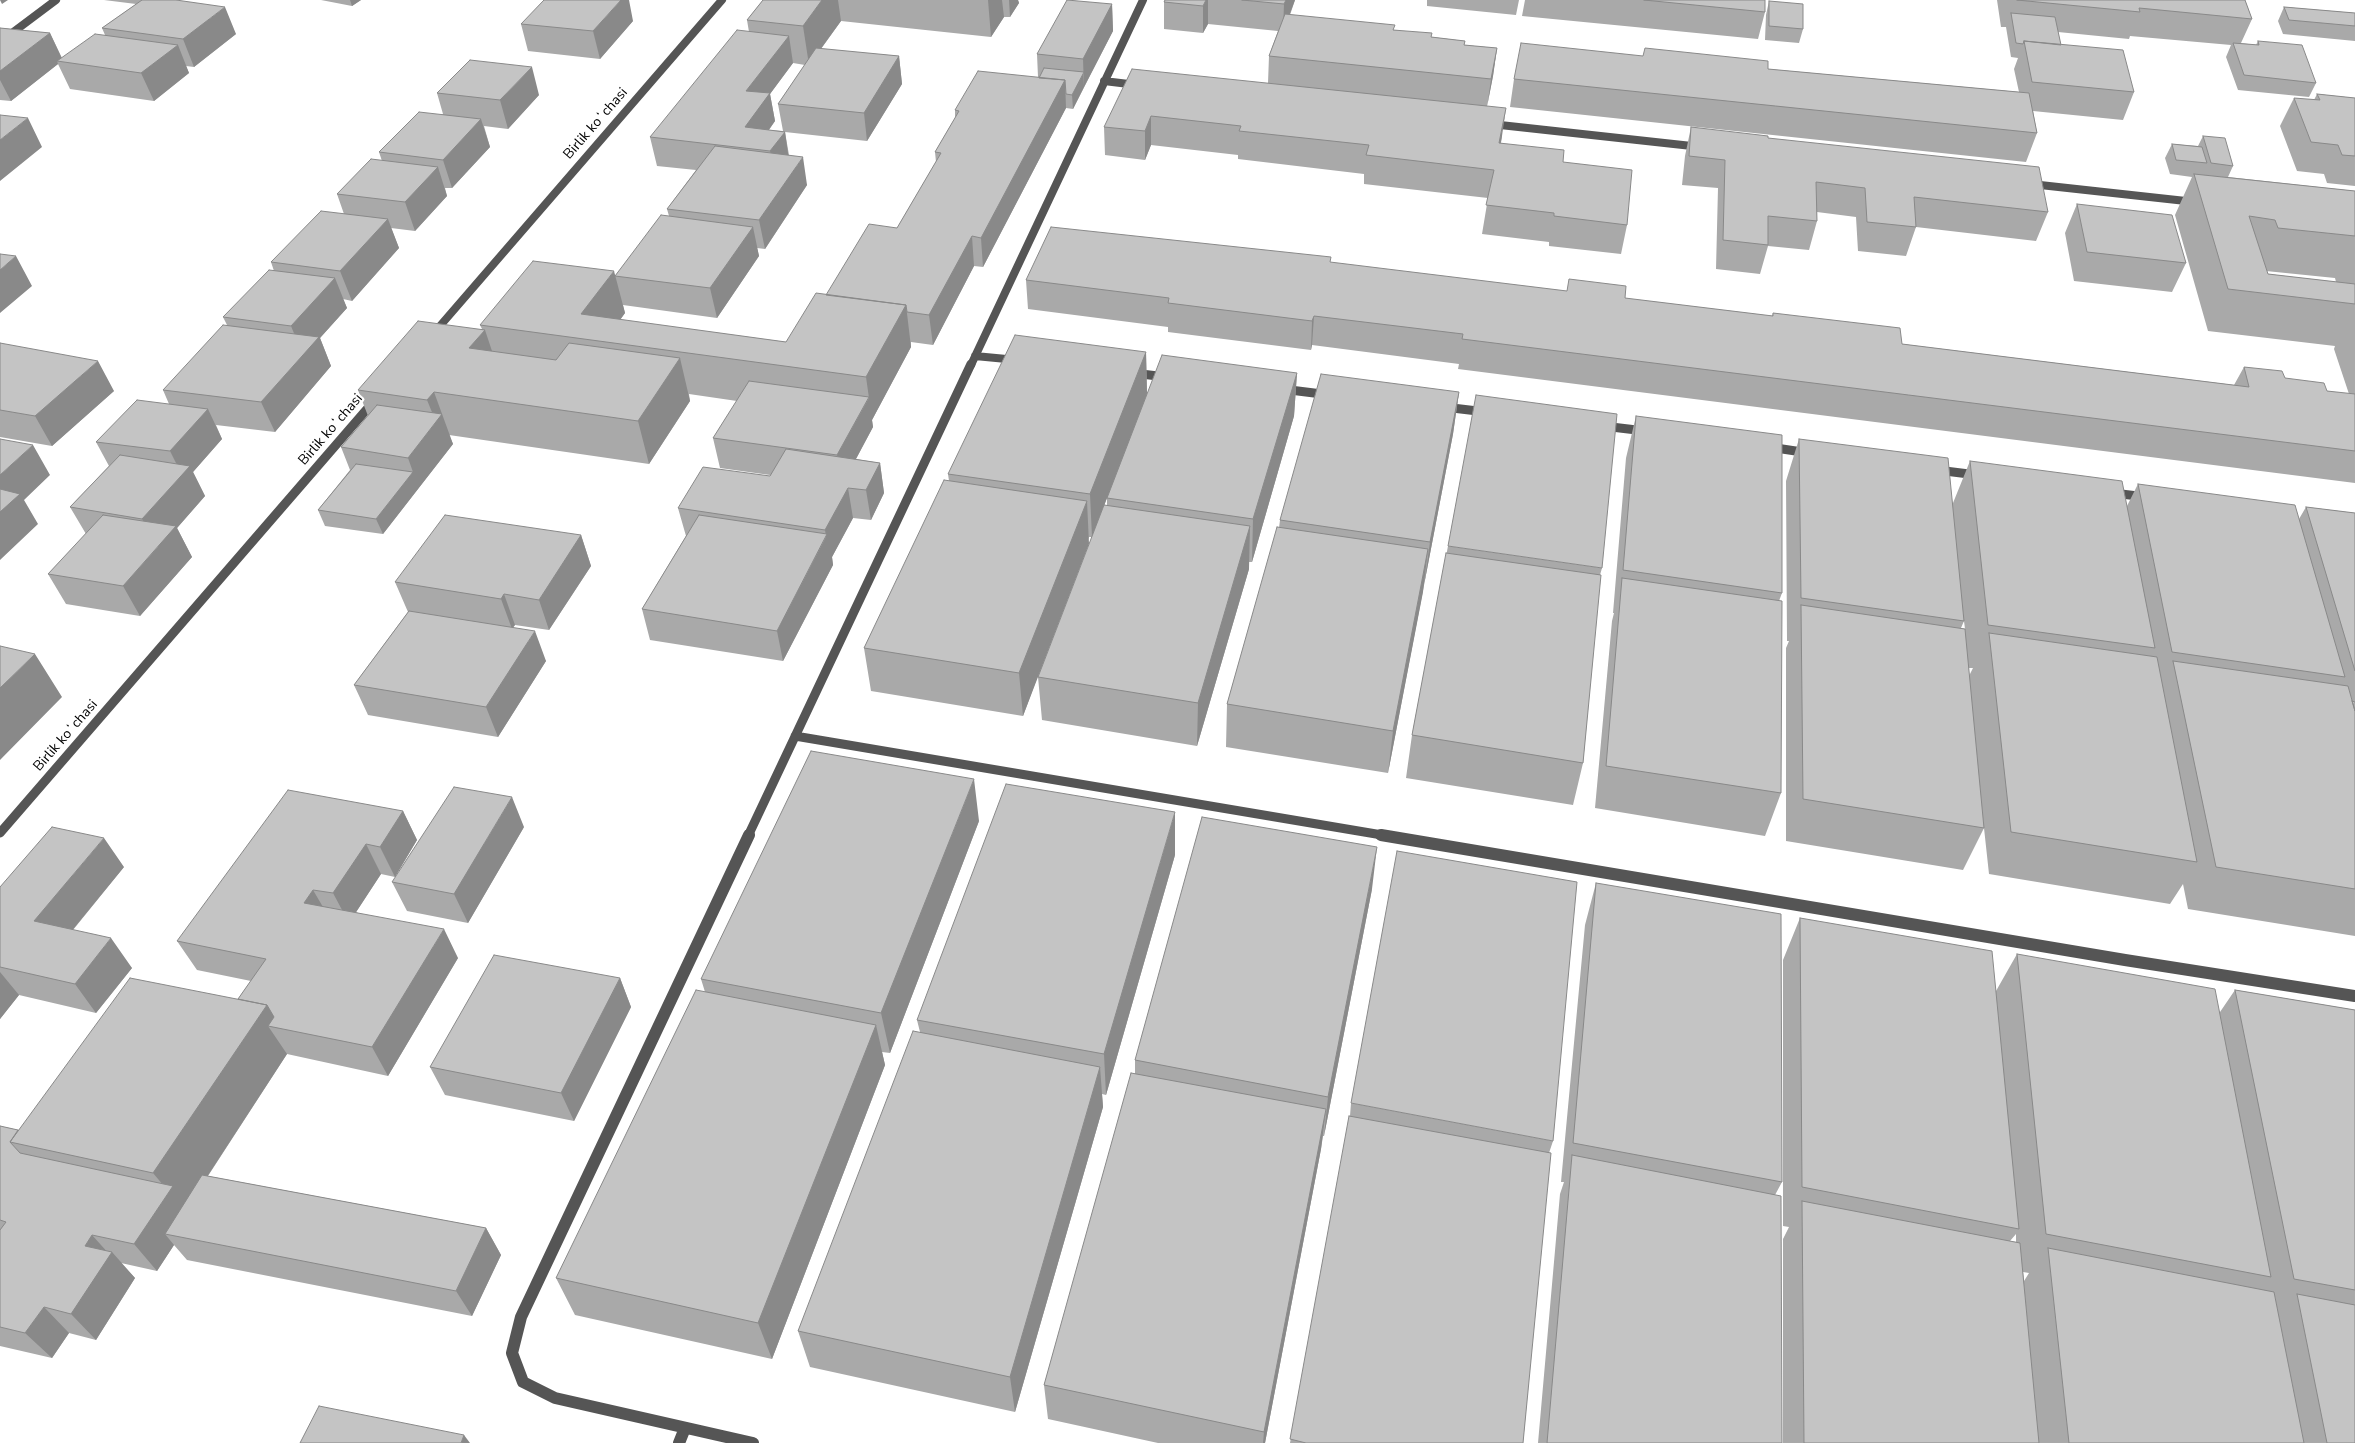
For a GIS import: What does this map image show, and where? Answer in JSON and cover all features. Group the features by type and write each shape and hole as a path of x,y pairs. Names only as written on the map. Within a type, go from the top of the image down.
{"street":[{"path":"0,42 56,0"},
{"name":"Birlik koʻchasi","path":"429,338 722,0"},
{"path":"752,1443 555,1398 523,1382 512,1353 521,1317 1142,0"},
{"path":"1104,81 1144,86"},
{"path":"1482,123 1710,148"},
{"path":"2018,183 2206,204"},
{"path":"975,356 1024,361"},
{"path":"1123,372 1173,377"},
{"path":"1272,388 1341,396"},
{"name":"Birlik koʻchasi","path":"0,833 384,390"},
{"path":"1430,406 1499,413"},
{"path":"1598,425 1657,433"},
{"path":"1755,446 1814,453"},
{"path":"1932,469 1991,477"},
{"path":"2099,491 2158,499"},
{"path":"795,736 2105,956 2355,996"},
{"path":"679,1443 685,1428"}],"building":[{"path":"142,0 176,0 225,7 183,39 102,28"},
{"path":"544,0 621,0 593,31 521,24"},
{"path":"763,0 822,0 803,26 747,20"},
{"path":"1067,0 1112,4 1083,59 1037,54"},
{"path":"1165,0 1206,0 1203,6 1164,2"},
{"path":"1242,0 1286,0 1284,4"},
{"path":"1644,0 1765,0 1765,12"},
{"path":"2017,0 2245,0 2252,19 2139,8 2140,12"},
{"path":"1769,1 1803,4 1803,29 1769,26"},
{"path":"2284,7 2355,13 2355,26 2289,20"},
{"path":"2011,13 2055,17 2061,45 2024,41 2023,44 2016,43"},
{"path":"1285,14 1395,25 1393,30 1432,33 1431,37 1465,41 1464,45 1497,48 1491,79 1269,56"},
{"path":"0,28 50,33 0,71"},
{"path":"737,30 789,36 746,91 770,93 745,127 785,132 770,151 650,137"},
{"path":"95,34 178,45 141,73 57,61"},
{"path":"2024,41 2123,50 2134,92 2032,82"},
{"path":"2258,41 2302,45 2316,83 2244,75 2233,43 2259,45"},
{"path":"1521,43 1643,56 1645,48 1768,61 1768,69 2029,93 2037,133 1514,79"},
{"path":"816,48 899,56 864,113 778,104"},
{"path":"470,60 532,67 500,100 437,93"},
{"path":"1044,68 1084,72 1072,95 1066,94 1065,80 1039,78"},
{"path":"1132,69 1506,108 1499,143 1564,150 1563,162 1632,170 1627,225 1554,216 1554,213 1486,205 1494,170 1366,155 1369,145 1239,131 1241,126 1151,116 1145,131 1104,127"},
{"path":"978,71 1065,80 981,238 972,236 929,315 907,312 906,305 826,295 869,224 897,228 941,153 935,152 959,111 955,110"},
{"path":"2317,94 2355,98 2355,156 2342,155 2338,145 2311,142 2294,98 2320,100"},
{"path":"419,112 481,119 443,160 379,152"},
{"path":"0,115 28,118 0,140"},
{"path":"1691,127 1768,136 1768,138 2039,167 2048,212 1914,197 1916,227 1867,222 1865,188 1816,182 1817,221 1768,216 1768,245 1723,240 1725,160 1689,156"},
{"path":"2203,136 2225,138 2233,166 2211,163"},
{"path":"2172,144 2202,147 2207,163 2176,160"},
{"path":"715,146 803,157 759,220 667,209"},
{"path":"371,159 438,167 405,202 337,194"},
{"path":"2194,174 2355,191 2355,236 2278,228 2275,220 2249,216 2268,274 2355,284 2355,304 2228,289"},
{"path":"2077,204 2172,215 2186,263 2087,252"},
{"path":"321,211 388,219 340,271 271,262"},
{"path":"661,215 753,227 710,288 615,276"},
{"path":"1051,227 1331,257 1330,262 1567,291 1569,279 1626,286 1625,298 1773,316 1773,313 1900,328 1902,344 2249,387 2244,367 2282,371 2285,378 2324,383 2327,391 2355,394 2355,451 1462,339 1463,334 1314,316 1312,321 1168,303 1169,298 1026,280"},
{"path":"0,254 16,256 0,270"},
{"path":"533,261 614,271 581,314 786,342 816,293 906,305 866,377 480,325"},
{"path":"269,270 335,278 291,326 223,317"},
{"path":"418,321 485,330 469,348 556,360 569,343 680,358 638,421 434,392 427,400 358,390"},
{"path":"223,325 319,337 261,402 163,390"},
{"path":"1015,335 1146,352 1090,494 948,474"},
{"path":"0,343 98,361 35,416 0,410"},
{"path":"1162,355 1297,373 1253,519 1107,498"},
{"path":"1321,374 1459,392 1430,542 1280,520"},
{"path":"749,381 869,397 837,455 713,438"},
{"path":"1476,395 1617,414 1602,568 1448,546"},
{"path":"137,400 208,409 170,451 96,442"},
{"path":"377,405 442,414 408,458 341,447"},
{"path":"1636,416 1782,435 1782,593 1623,570"},
{"path":"0,439 33,445 0,475"},
{"path":"1799,439 1948,458 1964,621 1801,598"},
{"path":"786,449 880,463 866,490 848,488 825,530 678,508 703,467 770,476"},
{"path":"120,455 190,466 142,519 70,507"},
{"path":"1970,461 2122,481 2155,648 1988,625"},
{"path":"356,464 413,472 376,519 318,510"},
{"path":"944,480 1087,501 1019,673 864,648"},
{"path":"2138,484 2295,505 2345,677 2172,652"},
{"path":"0,489 20,494 0,512"},
{"path":"1104,505 1250,526 1198,703 1038,677"},
{"path":"2306,507 2355,513 2355,671"},
{"path":"103,515 176,526 123,586 48,574"},
{"path":"445,515 581,535 539,600 504,594 501,599 395,582"},
{"path":"699,515 827,534 777,631 642,609"},
{"path":"1277,527 1428,549 1393,731 1227,704"},
{"path":"1446,553 1601,575 1583,763 1412,735"},
{"path":"1622,578 1782,601 1781,793 1606,766"},
{"path":"1801,605 1965,629 1984,828 1803,799"},
{"path":"409,611 535,631 486,707 354,685"},
{"path":"1989,633 2157,657 2197,862 2011,832"},
{"path":"0,646 35,654 0,688"},
{"path":"2173,661 2348,686 2355,711 2355,889 2216,867"},
{"path":"811,751 974,779 881,1013 701,979"},
{"path":"1006,784 1175,812 1104,1054 917,1020"},
{"path":"454,787 512,797 454,894 392,882"},
{"path":"288,790 403,811 380,847 366,844 333,893 313,890 304,903 444,929 372,1047 268,1026 274,1017 267,1005 238,999 266,959 177,941"},
{"path":"1202,817 1377,847 1328,1097 1135,1060"},
{"path":"52,827 104,838 34,921 111,938 75,984 0,967 0,887"},
{"path":"1397,851 1577,882 1553,1141 1351,1103"},
{"path":"1596,883 1781,914 1782,1182 1573,1143"},
{"path":"1800,918 1992,951 2019,1229 1802,1187"},
{"path":"2017,954 2215,989 2271,1277 2046,1234"},
{"path":"494,955 620,978 561,1093 430,1067"},
{"path":"130,978 267,1005 153,1173 10,1142"},
{"path":"696,990 876,1025 758,1323 556,1278"},
{"path":"2235,990 2355,1010 2355,1290 2294,1279"},
{"path":"913,1031 1100,1067 1010,1377 798,1331"},
{"path":"1131,1073 1326,1109 1264,1432 1044,1385"},
{"path":"1349,1116 1551,1153 1523,1443 1306,1443 1290,1439"},
{"path":"0,1126 18,1130 10,1142 20,1153 173,1186 134,1244 92,1235 85,1246 112,1252 71,1314 44,1307 25,1333 0,1327 0,1230 6,1222 0,1220"},
{"path":"1572,1155 1781,1196 1782,1443 1547,1443"},
{"path":"202,1175 486,1228 456,1291 165,1234"},
{"path":"1802,1201 2020,1243 2039,1443 1804,1443"},
{"path":"2048,1248 2274,1292 2304,1443 2069,1443"},
{"path":"2297,1294 2355,1305 2355,1443 2327,1443"},
{"path":"319,1406 464,1435 461,1443 300,1443"}]}
